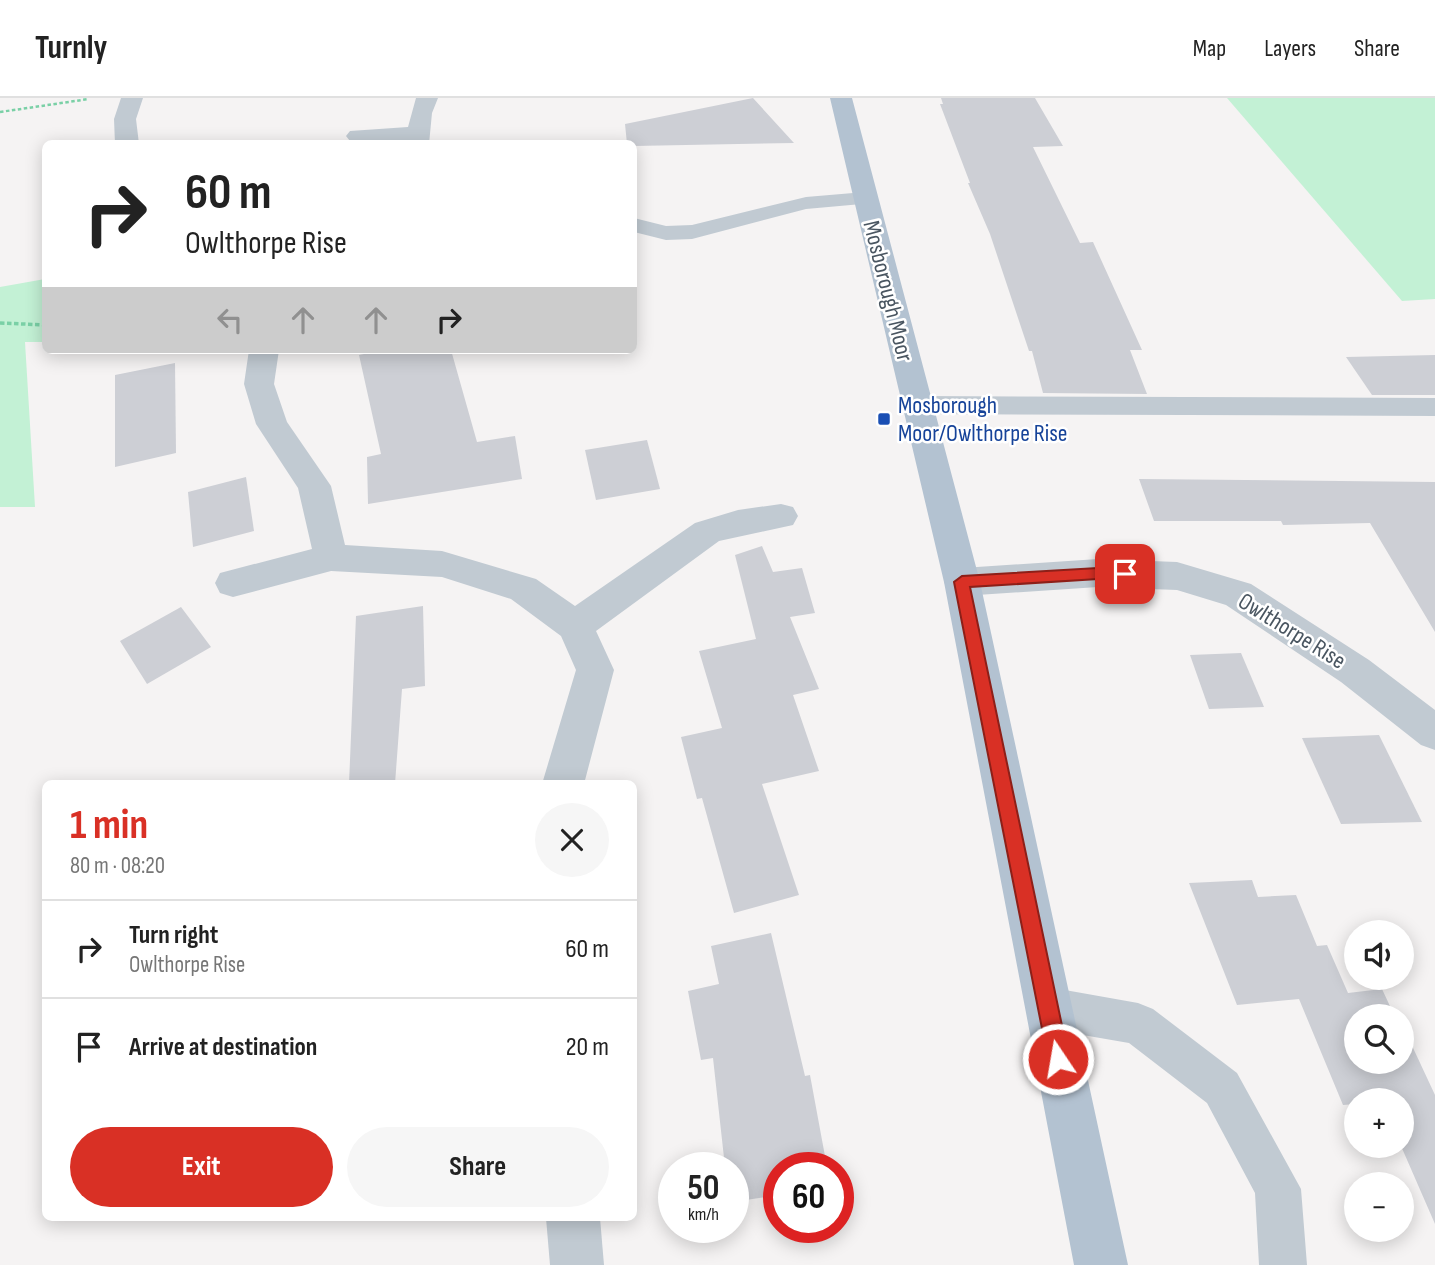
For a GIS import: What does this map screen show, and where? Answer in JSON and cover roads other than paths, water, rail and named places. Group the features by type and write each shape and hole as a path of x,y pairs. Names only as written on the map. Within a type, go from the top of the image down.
{"main road":[{"name":"Mosborough Moor","path":"841,98 962,582 1101,1265"}],"street":[{"path":"127,140 125,119 132,98"},
{"path":"358,136 417,139 421,113 427,98"},
{"path":"263,354 259,384 272,424 314,486 331,558"},
{"path":"575,626 707,532 738,523 781,516"},
{"path":"233,583 331,558 442,564 523,589 575,626 595,670 564,780"},
{"name":"Owlthorpe Rise","path":"962,582 1098,573 1177,576 1238,594 1355,671 1435,733"},
{"path":"573,1221 578,1265"}],"lane":[{"path":"637,226 666,233 692,232 806,203 865,198"},
{"path":"916,405 1435,407"},
{"path":"1048,1008 1138,1024 1222,1088 1278,1189 1283,1265"}],"place":[{"name":"Mosborough Moor/Owlthorpe Rise","path":"884,419"}]}
